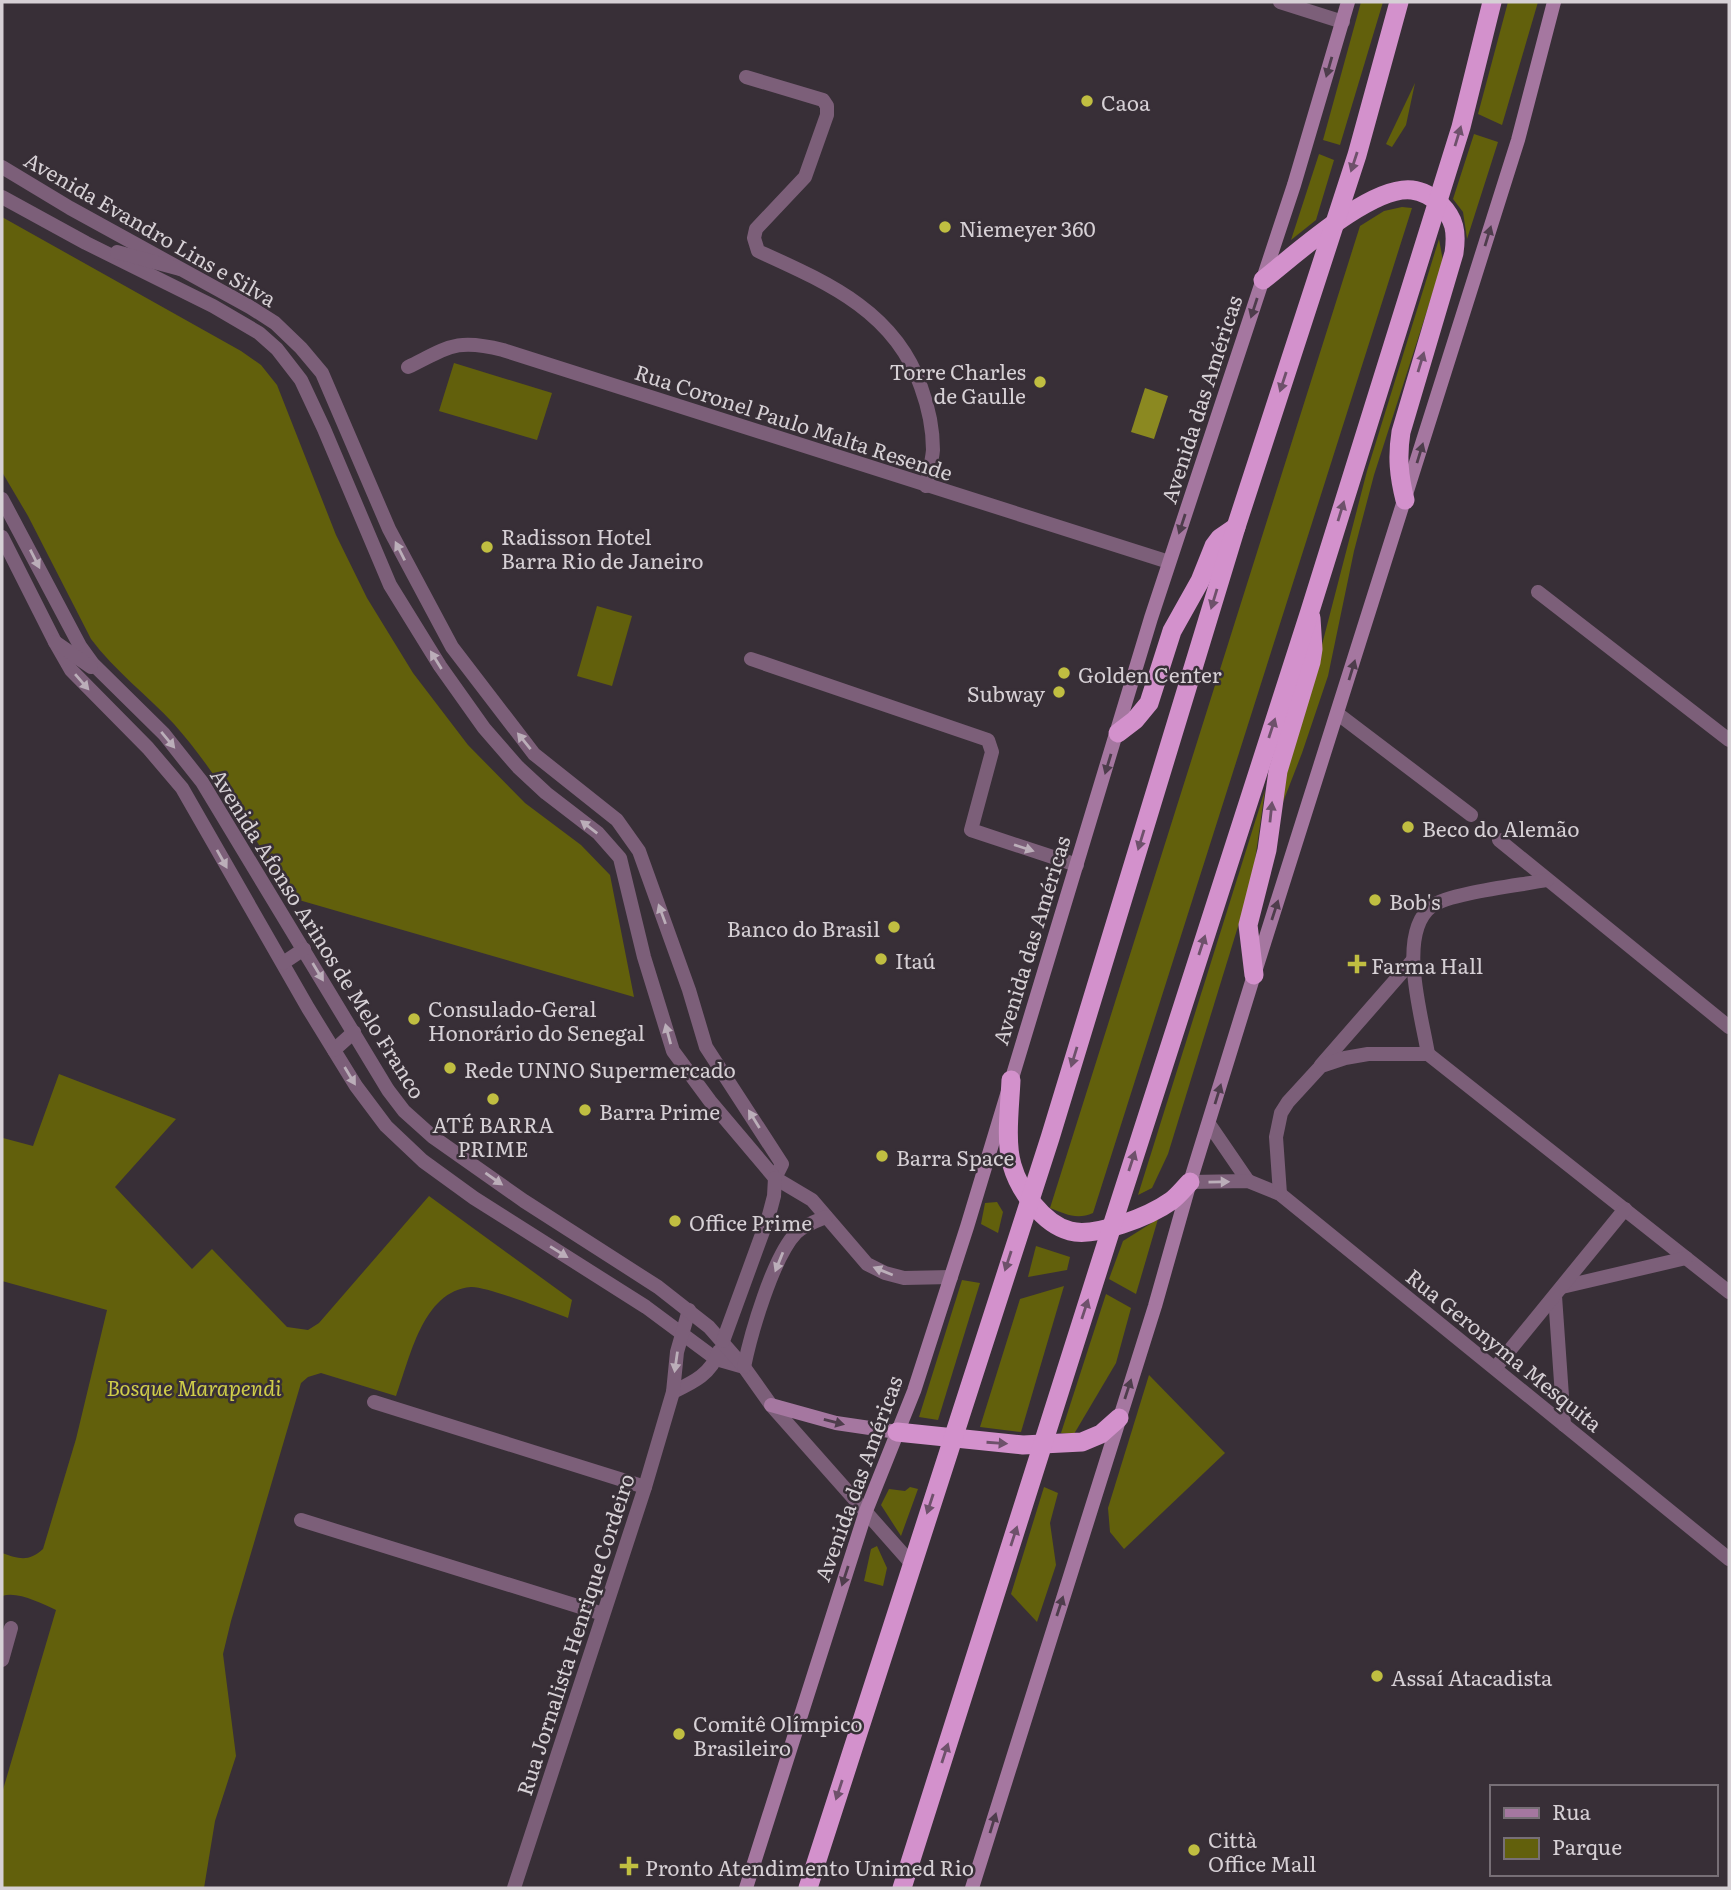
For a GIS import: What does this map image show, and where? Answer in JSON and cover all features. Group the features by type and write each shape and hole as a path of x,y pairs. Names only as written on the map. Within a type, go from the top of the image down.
{"highway":[{"path":"808,1888 1029,1196 1050,1138 1236,527 1357,155 1399,2"},
{"path":"902,1888 1310,611 1461,127 1492,2"},
{"path":"1263,280 1334,224 1387,194 1403,190 1419,191 1437,202 1451,216 1455,226 1455,246 1401,432 1399,474 1405,500"},
{"path":"1118,733 1135,720 1149,703 1172,631 1200,581 1214,546 1220,538 1236,527"},
{"path":"1254,975 1248,925 1267,850 1278,771 1314,649 1310,611"},
{"path":"1012,1080 1011,1163 1042,1214 1059,1227 1070,1231 1089,1232 1144,1216 1171,1201 1190,1182"},
{"path":"897,1432 951,1439 1042,1444 1082,1442 1092,1439 1119,1418"}],"main road":[{"name":"Avenida das Américas","path":"746,1888 866,1511 914,1391 1012,1080 1151,618 1263,280 1348,2"},
{"path":"972,1888 1155,1306 1254,975 1518,140 1553,2"},
{"path":"771,1405 836,1423 897,1432"}],"street":[{"path":"1280,2 1343,22"},
{"path":"746,78 823,100 827,106 827,115 805,177 756,229 754,238 758,251 848,296 881,323 905,351 928,407 933,449 926,486"},
{"name":"Avenida Evandro Lins e Silva","path":"2,167 275,323 322,373 389,529 452,647 534,754 617,820 639,851 689,990 706,1047 782,1164 775,1178"},
{"name":"Avenida Evandro Lins e Silva","path":"2,197 86,243 213,306 260,333 277,349 301,380 390,585 440,666 484,728 518,768 598,833 620,858 644,957 673,1051 710,1101 775,1178 812,1200 867,1264 904,1278 950,1277"},
{"path":"86,243 180,269"},
{"name":"Rua Coronel Paulo Malta Resende","path":"408,367 449,347 476,344 542,362 1169,562"},
{"name":"Avenida Afonso Arinos de Melo Franco","path":"2,499 80,646 108,679 164,734 202,782 388,1090 404,1111 433,1137 689,1310 723,1341 771,1405 911,1563"},
{"name":"Avenida Afonso Arinos de Melo Franco","path":"2,537 71,670 148,748 182,788 334,1050 356,1086 386,1126 423,1161 474,1198 646,1307 716,1359 744,1367"},
{"path":"1538,592 1729,740"},
{"path":"55,642 108,679"},
{"path":"751,659 988,740 992,752 971,830 1077,865"},
{"path":"1338,713 1471,815"},
{"path":"1499,840 1726,1020"},
{"path":"1429,1054 1412,961 1419,921 1433,906 1450,898 1547,880"},
{"path":"283,963 304,949"},
{"path":"1280,1194 1276,1137 1281,1113 1302,1084 1321,1066 1412,961"},
{"path":"334,1050 354,1032"},
{"path":"1321,1066 1368,1054 1429,1054 1728,1290"},
{"path":"1209,1124 1248,1181"},
{"path":"673,1392 707,1373 716,1359 769,1215 775,1178"},
{"name":"Rua Geronyma Mesquita","path":"1190,1182 1248,1181 1280,1194 1729,1559"},
{"path":"1496,1367 1625,1209"},
{"path":"744,1367 759,1312 783,1252 797,1232 826,1217"},
{"path":"1558,1292 1686,1258"},
{"path":"1558,1292 1564,1425"},
{"name":"Rua Jornalista Henrique Cordeiro","path":"514,1888 645,1487 673,1392 681,1332 689,1310"},
{"path":"374,1402 645,1487"},
{"path":"301,1520 603,1614"},
{"path":"2,1660 11,1628"}],"green space":[{"path":"1361,2 1383,2 1340,145 1323,140"},
{"path":"1508,2 1538,2 1502,125 1478,114"},
{"path":"1415,83 1406,125 1392,147 1386,144"},
{"path":"1474,134 1498,142 1467,239 1463,212 1453,199"},
{"path":"1319,154 1334,160 1316,220 1291,240"},
{"path":"1412,208 1093,1213 1082,1216 1066,1214 1050,1208 1360,226 1384,211"},
{"path":"2,217 241,351 261,365 277,385 336,535 367,598 413,673 468,745 525,803 581,845 610,875 634,997 292,898 191,744 164,713 110,662 91,639 28,516 2,472"},
{"path":"1439,239 1443,261 1374,475 1354,551 1328,676 1278,815 1283,767 1317,664 1367,471"},
{"path":"454,363 552,393 537,440 439,411"},
{"path":"597,606 632,616 612,686 577,676"},
{"path":"1265,790 1252,881 1168,1154 1152,1188 1138,1195"},
{"name":"Bosque Marapendi","path":"59,1074 176,1119 115,1187 192,1269 212,1249 287,1327 308,1330 319,1323 429,1196 572,1300 568,1318 490,1290 471,1287 454,1291 429,1313 420,1329 396,1396 321,1373 308,1377 301,1383 223,1654 236,1756 215,1821 204,1888 2,1888 2,1793 56,1610 22,1596 2,1596 2,1553 24,1558 43,1549 76,1439 107,1310 2,1281 3,1138 33,1146"},
{"path":"997,1202 1003,1212 998,1233 981,1224 985,1203"},
{"path":"1158,1219 1136,1294 1109,1279 1123,1241"},
{"path":"1036,1246 1070,1257 1067,1270 1028,1277"},
{"path":"962,1280 980,1283 938,1420 919,1417"},
{"path":"1064,1286 1021,1432 980,1427 1020,1299"},
{"path":"1106,1294 1131,1308 1116,1363 1074,1434 1061,1433"},
{"path":"1149,1375 1225,1453 1124,1549 1110,1532 1108,1508"},
{"path":"910,1487 918,1489 901,1536 881,1505 889,1489 905,1491"},
{"path":"1044,1487 1058,1493 1050,1523 1056,1565 1037,1622 1011,1594"},
{"path":"877,1546 887,1568 883,1586 864,1581 871,1549"}],"shaded area":[{"path":"1145,388 1168,396 1154,439 1131,432"}],"place":[{"name":"Caoa","path":"1087,101"},
{"name":"Niemeyer 360","path":"945,227"},
{"name":"Torre Charles de Gaulle","path":"1040,382"},
{"name":"Radisson Hotel Barra Rio de Janeiro","path":"487,547"},
{"name":"Golden Center","path":"1064,673"},
{"name":"Subway","path":"1059,692"},
{"name":"Beco do Alemão","path":"1408,827"},
{"name":"Bob's","path":"1375,900"},
{"name":"Banco do Brasil","path":"894,927"},
{"name":"Itaú","path":"881,959"},
{"name":"Farma Hall","path":"1357,964"},
{"name":"Consulado-Geral Honorário do Senegal","path":"414,1019"},
{"name":"Rede UNNO Supermercado","path":"450,1068"},
{"name":"ATÉ BARRA PRIME","path":"493,1099"},
{"name":"Barra Prime","path":"585,1110"},
{"name":"Barra Space","path":"882,1156"},
{"name":"Office Prime","path":"675,1221"},
{"name":"Assaí Atacadista","path":"1377,1676"},
{"name":"Comitê Olímpico Brasileiro","path":"679,1734"},
{"name":"Città Office Mall","path":"1194,1850"},
{"name":"Pronto Atendimento Unimed Rio","path":"629,1866"}]}
